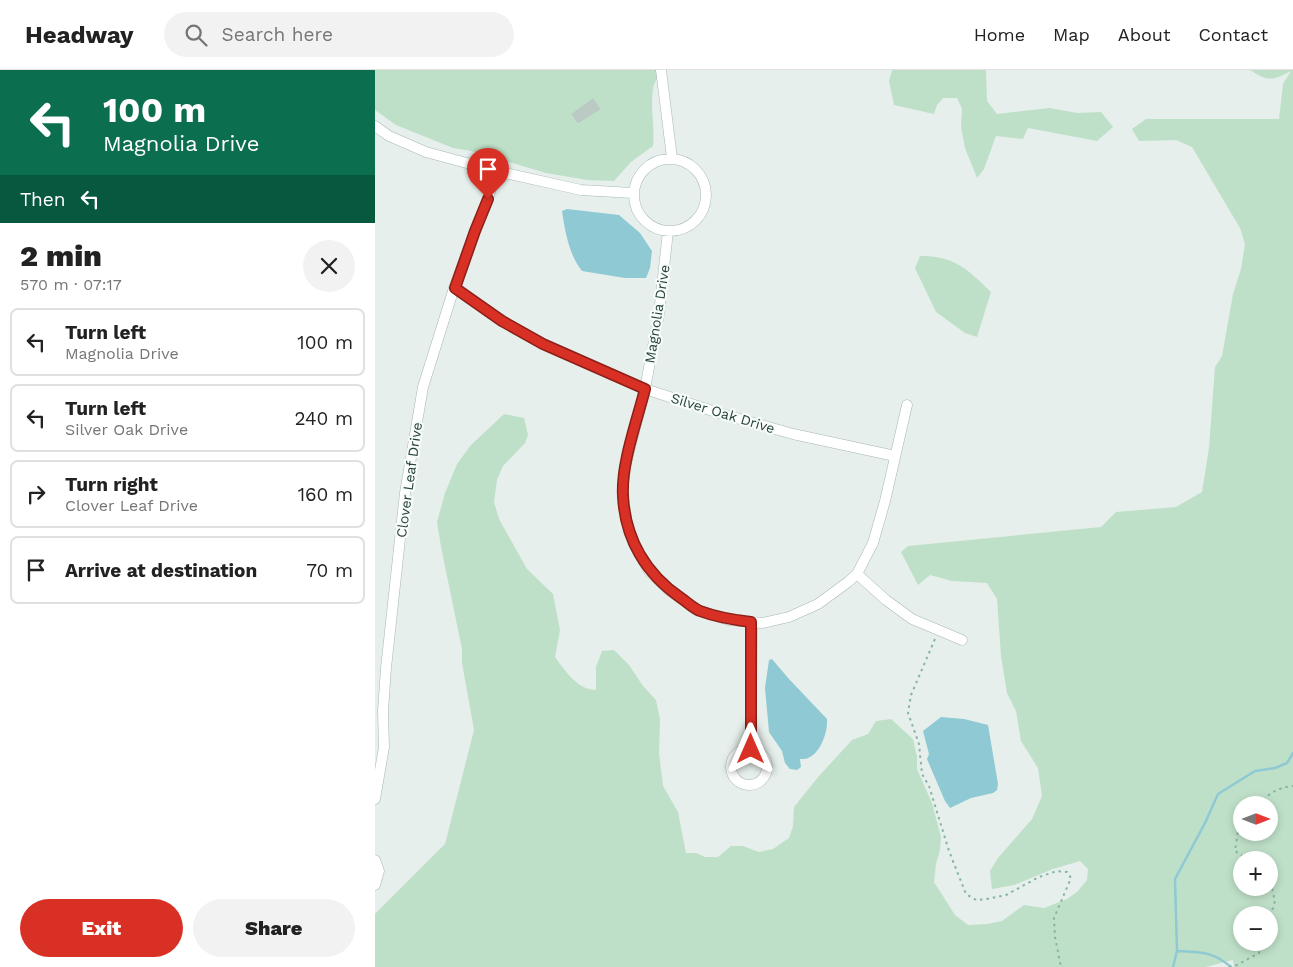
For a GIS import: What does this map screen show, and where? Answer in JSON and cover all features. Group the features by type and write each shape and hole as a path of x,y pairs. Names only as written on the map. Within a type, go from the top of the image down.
{"street":[{"path":"661,70 671,158"},
{"path":"375,126 389,136 426,152 496,171 581,190 633,193"},
{"path":"671,158 686,162 699,172 704,182 706,193 705,204 701,214 694,222 685,228 669,231 654,228 645,222 636,209 633,193 635,182 649,164 671,158"},
{"name":"Clover Leaf Drive","path":"375,799 384,747 383,710 386,671 405,493 423,387 496,171"},
{"name":"Magnolia Drive","path":"669,231 659,314 645,389 624,471 623,496 627,522 635,546 649,571 669,590 698,610 729,620 763,623 789,617 818,604 857,574 873,543 907,405"},
{"name":"Silver Oak Drive","path":"455,288 488,312 522,333 645,389 793,434 895,456"},
{"path":"857,574 885,600 912,619 962,640"},
{"path":"751,622 751,749"},
{"path":"375,860 379,871 375,885"}],"path":[{"path":"940,631 913,688 907,713 919,744 922,774 929,786 949,851 966,894 976,900 1006,895 1039,877 1057,871 1067,872 1071,878 1055,918 1055,937 1061,967"},
{"path":"1269,796 1281,787 1293,786"},
{"path":"1229,967 1236,965 1259,951"}],"green space":[{"path":"375,70 657,70 652,96 653,146 631,162 614,181 587,180 546,173 471,151 453,148 396,125 375,110"},
{"path":"892,70 986,70 987,101 997,114 1049,108 1078,113 1101,112 1113,127 1097,141 1028,128 1023,139 996,136 984,169 977,178 965,148 961,127 962,109 957,98 943,98 937,105 934,114 894,105 889,81"},
{"path":"1250,70 1293,70 1293,967 1234,967 1233,960 1206,967 375,967 375,914 445,844 474,730 462,663 462,649 437,522 445,493 457,464 471,445 504,414 524,418 528,435 525,443 503,466 497,480 494,502 499,519 527,569 553,594 560,630 555,657 568,674 578,683 583,687 596,690 596,667 602,651 614,650 629,665 643,686 656,700 660,719 659,753 663,786 678,812 686,853 696,853 705,857 718,857 731,846 743,846 759,852 773,849 789,838 793,826 794,807 819,776 852,740 868,734 876,721 891,719 913,739 917,757 917,769 932,803 941,837 934,882 955,915 968,925 987,924 1002,921 1024,905 1044,908 1067,899 1077,892 1087,880 1088,869 1080,861 1053,869 1014,885 992,889 990,871 998,858 1032,819 1042,796 1038,768 1021,741 1016,711 1007,693 1001,656 997,599 987,583 952,581 930,575 918,585 901,552 908,546 1101,527 1116,512 1176,507 1202,492 1209,448 1215,367 1222,356 1233,294 1241,269 1245,244 1240,228 1192,147 1176,140 1139,141 1132,129 1146,119 1279,119 1283,84 1291,71 1279,77 1266,78"},
{"path":"920,256 942,258 960,265 991,292 977,337 965,333 936,312 915,268"}],"water":[{"path":"567,209 619,215 640,233 652,251 650,268 646,278 625,278 582,271 574,258 566,235 562,211"},
{"path":"772,659 827,719 826,732 821,745 812,756 800,759 801,767 797,770 790,769 785,763 782,751 769,732 765,688 769,660"},
{"path":"941,717 964,719 988,725 998,784 997,790 993,793 971,798 950,808 945,801 927,759 929,754 923,731"}],"building":[{"path":"593,99 600,109 578,123 572,114"}],"waterway":[{"path":"1173,967 1177,951 1175,879 1218,794 1255,771 1275,768 1287,763 1293,753"},
{"path":"1177,951 1199,952 1212,955 1231,967"}],"route":[{"path":"488,199 455,288 502,321 543,344 645,389 624,471 623,496 627,522 635,546 649,571 669,590 698,610 729,620 751,622 751,749"}]}
